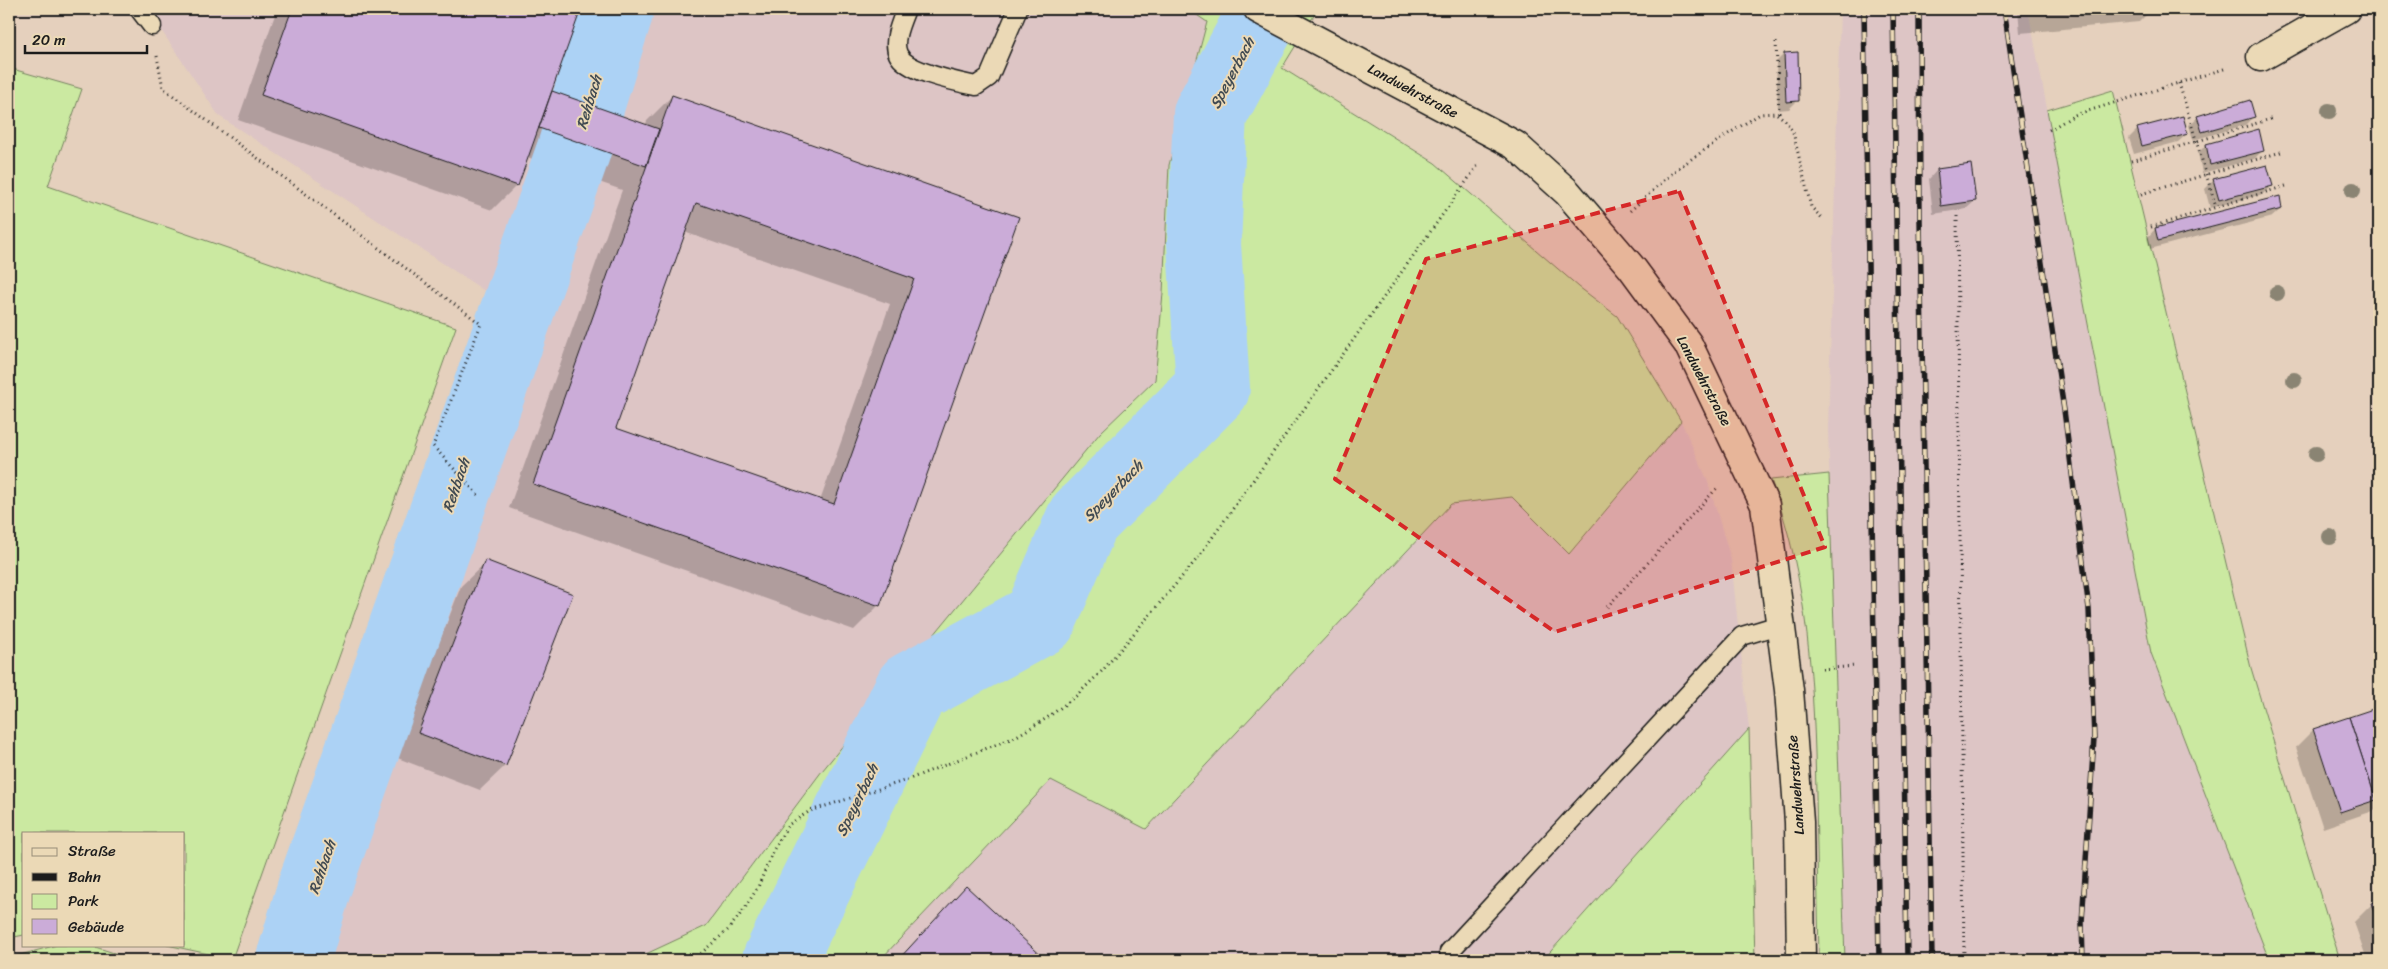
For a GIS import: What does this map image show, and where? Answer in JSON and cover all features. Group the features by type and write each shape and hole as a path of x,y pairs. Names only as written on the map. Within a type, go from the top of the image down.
{"street":[{"name":"Landwehrstraße","path":"1258,9 1515,145 1567,192 1632,268 1688,344 1765,505 1782,624 1799,822 1802,960"},
{"path":"2262,57 2346,9"}],"lane":[{"path":"139,9 152,26"},
{"path":"906,9 897,34 898,53 906,65 976,86 989,77 1018,9"},
{"path":"1449,952 1742,636 1782,624"}],"path":[{"path":"152,26 164,88 481,324 433,446 478,495"},
{"path":"1776,42 1779,115"},
{"path":"2049,130 2074,115 2262,57"},
{"path":"2179,83 2216,208"},
{"path":"1603,234 1677,169 1760,114 1776,112 1793,132 1811,207 1822,218"},
{"path":"2131,161 2274,118"},
{"path":"693,960 728,930 745,908 758,887 774,849 788,825 810,811 907,780 1015,737 1047,718 1076,696 1103,670 1197,559 1461,190 1497,135"},
{"path":"2141,194 2281,152"},
{"path":"2151,227 2289,185"},
{"path":"1957,216 1964,960"},
{"path":"1607,607 1744,460"},
{"path":"1820,669 1856,666"}],"highlighted area":[{"path":"1679,191 1825,547 1555,632 1335,479 1426,259"}],"shaded area":[{"path":"147,9 1188,9 1207,21 1169,165 1163,293 1155,380 1100,433 822,771 706,926 633,960 274,960 494,297 219,116"},
{"path":"1840,9 2028,9 2151,653 2269,960 1845,960 1828,430"},
{"path":"1681,421 1707,479 1731,559 1749,729 1543,960 880,960 1051,779 1146,829 1451,504 1512,497 1570,554"}],"green space":[{"path":"1188,9 1318,9 1282,68 1435,163 1579,287 1617,316 1681,421 1569,554 1512,497 1451,504 1146,829 1051,780 880,960 633,960 706,926 822,771 1100,433 1155,380 1163,293 1169,165 1207,22"},
{"path":"9,68 82,89 48,186 456,327 232,959 172,946 185,946 185,832 22,832 22,935 9,938"},
{"path":"2113,90 2251,668 2340,960 2269,960 2151,653 2047,110"},
{"path":"1829,474 1845,960 1819,960 1815,754 1811,674 1807,635 1794,557 1784,518 1771,480"},
{"path":"1749,729 1755,960 1543,960"},
{"path":"53,946 92,946 136,960 9,960 9,958"}],"building":[{"path":"292,9 581,9 518,186 261,95"},
{"path":"1798,52 1799,101 1786,102 1784,53"},
{"path":"552,91 659,129 646,166 539,128"},
{"path":"672,95 1019,217 880,606 533,484","holes":["696,203 914,279 834,504 616,428"]},
{"path":"2250,100 2255,117 2202,132 2197,116"},
{"path":"2183,116 2188,134 2142,146 2137,128"},
{"path":"2259,129 2264,151 2210,165 2206,144"},
{"path":"1971,164 1976,201 1941,206 1937,169"},
{"path":"2267,165 2273,186 2219,200 2213,179"},
{"path":"2280,196 2282,209 2158,241 2155,228"},
{"path":"485,560 573,594 506,766 418,733"},
{"path":"2379,707 2379,799 2376,800 2349,717"},
{"path":"2349,717 2376,800 2340,812 2313,729"},
{"path":"966,886 1046,960 898,960"},
{"path":"2379,901 2379,928 2371,903"}],"waterway":[{"name":"Rehbach","path":"293,960 315,885 573,152 617,9"},
{"name":"Speyerbach","path":"779,960 912,688 1040,619 1083,519 1213,388 1204,244 1210,114 1266,9"}],"railway":[{"path":"1864,9 1879,960"},
{"path":"1893,9 1907,960"},
{"path":"1919,9 1920,218 1932,960"},
{"path":"2004,9 2064,410 2089,609 2094,738 2082,922 2083,960"}]}
